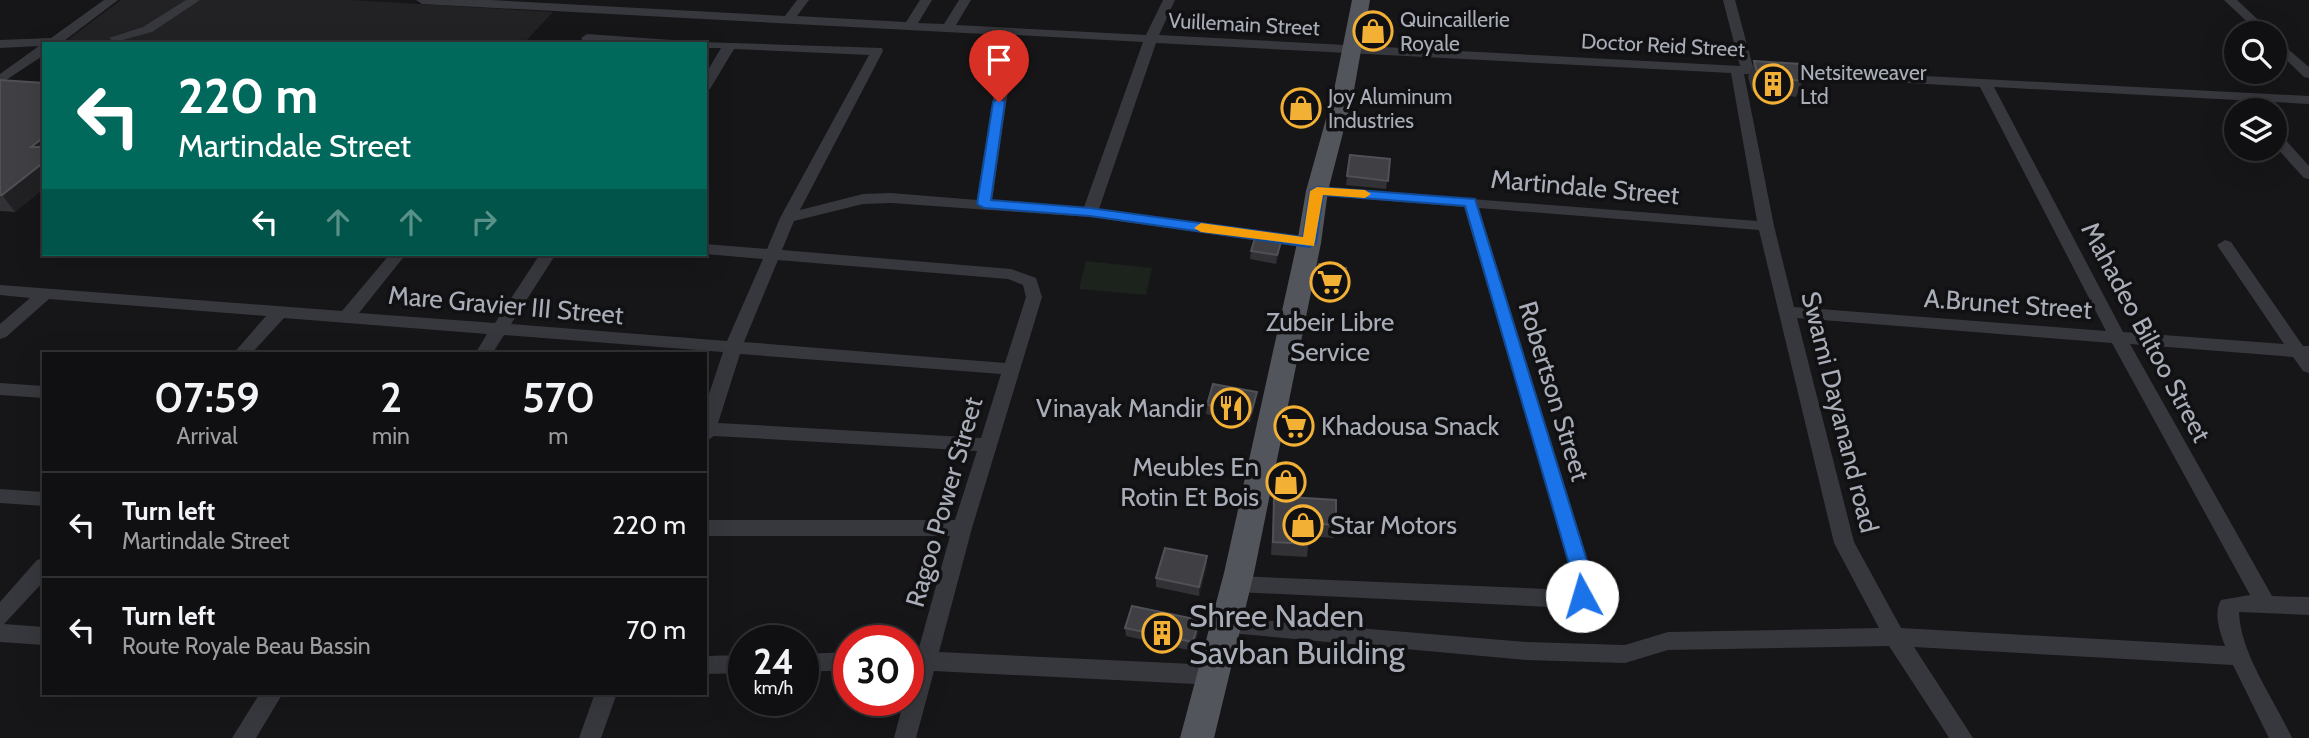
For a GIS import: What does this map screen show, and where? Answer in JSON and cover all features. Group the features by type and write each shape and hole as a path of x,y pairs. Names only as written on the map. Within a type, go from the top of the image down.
{"main road":[{"path":"1197,738 1237,584 1309,243 1317,191 1344,90 1361,0"}],"street":[{"path":"53,42 112,0"},
{"path":"115,38 126,37 164,22 194,0"},
{"name":"Vuillemain Street","path":"422,0 551,3 595,28 789,19 1350,49"},
{"path":"789,19 803,0"},
{"path":"910,26 926,0"},
{"path":"948,27 965,0"},
{"path":"1090,212 1151,38 1169,0"},
{"name":"Swami Dayanand road","path":"1729,0 1766,226 1844,543 1895,637 1962,738"},
{"path":"2230,0 2253,21"},
{"path":"595,28 682,42"},
{"path":"984,204 1010,31"},
{"path":"0,44 42,45"},
{"path":"707,44 877,51 788,218 733,348 707,428"},
{"path":"707,83 729,46"},
{"name":"Doctor Reid Street","path":"1350,49 2309,100"},
{"path":"0,80 42,50"},
{"path":"2287,53 2309,74"},
{"name":"Mahadeo Biltoo Street","path":"1985,83 2118,338 2265,603"},
{"path":"2287,150 2309,175"},
{"name":"Martindale Street","path":"1317,191 1766,226"},
{"path":"788,218 863,200 891,198 1090,212 1309,243"},
{"name":"Robertson Street","path":"1237,584 1572,599 1582,596 1584,586 1578,564 1471,202"},
{"path":"2225,245 2303,352 2309,368"},
{"path":"707,249 774,253"},
{"name":"Ragoo Power Street","path":"774,253 1011,274 1030,282 1034,297 924,639"},
{"path":"346,317 396,256"},
{"path":"484,352 547,256"},
{"name":"Mare Gravier III Street","path":"0,290 1009,369"},
{"path":"0,333 46,293"},
{"path":"243,352 279,312"},
{"name":"A.Brunet Street","path":"1787,312 2303,352"},
{"path":"0,389 42,392"},
{"path":"707,431 988,445"},
{"path":"0,496 42,499"},
{"path":"707,528 962,528"},
{"path":"0,617 42,568"},
{"path":"2281,738 2241,656 2226,616 2228,606 2265,603 2309,606"},
{"path":"1226,626 1513,650 1625,654 1668,641 1782,636 1895,637 2241,656"},
{"path":"0,633 42,636"},
{"path":"924,660 1214,675"},
{"path":"707,665 728,664"},
{"path":"243,738 271,695"},
{"path":"590,738 605,695"},
{"name":"Ragoo Power Street","path":"905,738 908,716"}],"shaded area":[{"path":"121,0 352,0 553,12 525,42 65,42"},
{"path":"1086,261 1152,268 1146,295 1079,289"}],"building":[{"path":"1754,61 1801,64 1803,81 1758,75"},
{"path":"0,80 42,83 42,139 31,147 42,147 42,164 0,195"},
{"path":"1350,155 1390,159 1388,181 1347,176"},
{"path":"1255,238 1281,242 1277,255 1251,251"},
{"path":"1319,264 1346,268 1344,282 1316,279"},
{"path":"1213,384 1257,392 1251,413 1207,405"},
{"name":"Star Motors","path":"1274,496 1336,500 1336,525 1309,523 1309,544 1273,542"},
{"path":"1165,548 1207,556 1199,587 1156,578"},
{"path":"1132,606 1199,620 1193,642 1125,628"}],"slow traffic":[{"path":"1201,228 1309,243 1317,191 1365,194"}],"place":[{"name":"Quincaillerie Royale","path":"1373,31"},
{"name":"Netsiteweaver Ltd","path":"1773,84"},
{"name":"Joy Aluminum Industries","path":"1301,108"},
{"name":"Zubeir Libre Service","path":"1330,282"},
{"name":"Vinayak Mandir","path":"1231,408"},
{"name":"Khadousa Snack","path":"1294,426"},
{"name":"Meubles En Rotin Et Bois","path":"1286,482"},
{"name":"Star Motors","path":"1303,525"},
{"name":"Shree Naden Savban Building","path":"1162,633"}],"route":[{"path":"999,102 984,204 1090,212 1309,243 1317,191 1471,202 1578,564 1584,586 1582,596"}]}
